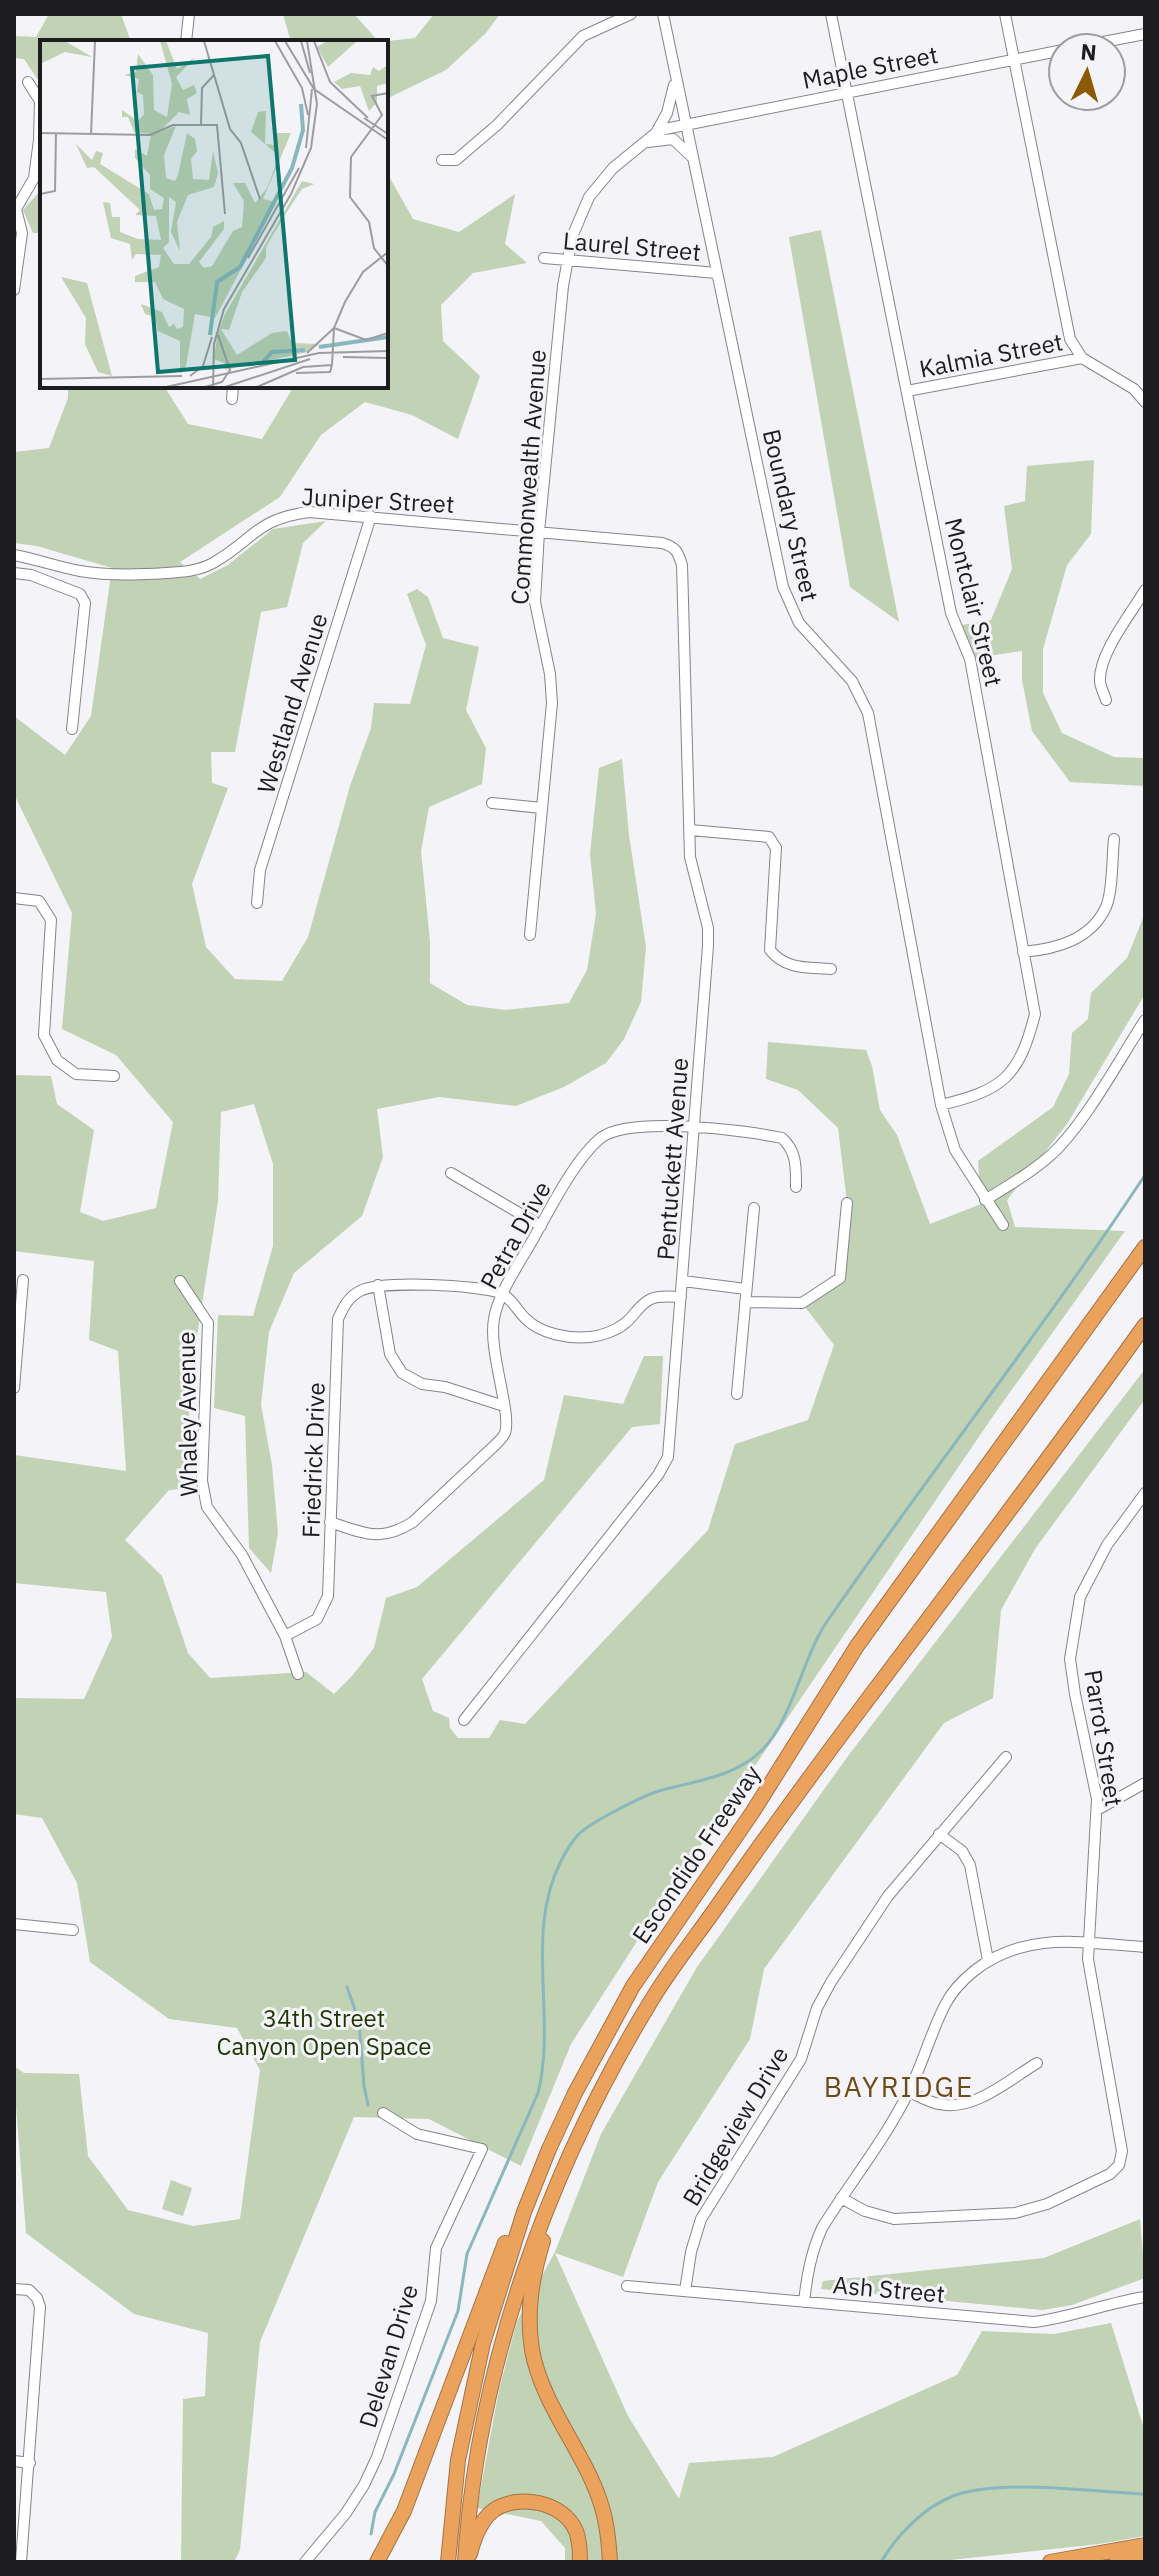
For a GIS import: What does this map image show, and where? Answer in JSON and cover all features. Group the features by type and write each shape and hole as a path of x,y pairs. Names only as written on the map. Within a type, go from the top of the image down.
{"highway":[{"name":"Escondido Freeway","path":"448,2562 458,2460 483,2343 510,2254 549,2149 575,2093 633,1986 752,1813 857,1646 1145,1247"},
{"name":"Escondido Freeway","path":"467,2562 467,2529 480,2445 511,2313 540,2226 571,2153 648,2005 782,1814 1044,1466 1145,1325"},
{"path":"377,2562 404,2511 503,2248 549,2149"},
{"path":"571,2153 529,2296 532,2351 548,2395 600,2501 610,2562"},
{"path":"467,2562 483,2522 494,2511 522,2501 538,2502 567,2517 580,2546 580,2562"},
{"path":"1050,2562 1145,2545"},
{"path":"1117,2562 1145,2559"}],"street":[{"path":"186,40 189,14"},
{"path":"442,160 456,160 497,125 583,36 631,14"},
{"name":"Boundary Street","path":"663,14 783,587 799,623 852,681 868,713 941,1105 955,1150 1003,1225"},
{"name":"Montclair Street","path":"831,14 951,613 970,659 1035,1014 1027,1044 1000,1084 984,1093 941,1105"},
{"path":"1005,14 1070,339 1082,358 1134,389 1145,402"},
{"name":"Maple Street","path":"685,124 1047,53"},
{"path":"656,133 673,98 676,75"},
{"path":"14,290 22,233 15,215 16,209 34,178 39,140 40,101 28,82"},
{"name":"Commonwealth Avenue","path":"530,935 552,703 550,674 535,602 539,532 567,260 578,217 589,197 613,168 656,133 685,124"},
{"path":"642,144 663,138 673,139 692,157"},
{"name":"Laurel Street","path":"544,258 717,273"},
{"name":"Kalmia Street","path":"907,391 1082,358"},
{"path":"232,399 233,388"},
{"name":"Juniper Street","path":"14,555 79,571 107,574 178,572 211,565 274,519 309,512 662,543"},
{"name":"Westland Avenue","path":"257,903 260,870 371,516"},
{"name":"Pentuckett Avenue","path":"464,1720 658,1475 668,1457 708,928 690,857 682,565 674,546 662,543"},
{"path":"14,573 31,575 80,594 85,603 72,729"},
{"path":"1106,700 1100,683 1101,668 1145,590"},
{"path":"492,803 542,808"},
{"path":"690,830 769,837 776,848 770,950 788,966 831,969"},
{"path":"1023,952 1067,943 1091,929 1107,905 1114,839"},
{"path":"14,898 39,901 51,920 44,1035 57,1060 76,1074 114,1076"},
{"path":"985,1200 1023,1177 1071,1134 1145,1020"},
{"name":"Petra Drive","path":"330,1522 372,1535 388,1535 413,1522 504,1434 504,1406 493,1345 494,1318 503,1294 541,1226 581,1160 603,1137 638,1125 782,1138 795,1156 796,1187"},
{"path":"451,1173 541,1226"},
{"path":"745,1302 802,1303 840,1278 847,1203"},
{"path":"737,1394 754,1208"},
{"path":"14,1388 23,1280"},
{"name":"Whaley Avenue","path":"180,1281 208,1323 202,1481 207,1507 242,1555 285,1636 298,1674"},
{"path":"683,1281 746,1289"},
{"path":"504,1406 445,1387 422,1384 402,1373 390,1354 378,1285 400,1283 503,1294 528,1322 546,1331 589,1337 613,1331 625,1324 652,1299 681,1297"},
{"name":"Friedrick Drive","path":"285,1636 310,1624 323,1610 328,1596 338,1319 350,1298 378,1285"},
{"name":"Parrot Street","path":"841,2198 865,2211 894,2219 1015,2213 1047,2204 1110,2174 1119,2165 1122,2151 1088,1943 1097,1810 1070,1659 1080,1597 1107,1545 1145,1493"},
{"name":"Bridgeview Drive","path":"685,2291 691,2252 701,2219 801,2059 817,2008 831,1982 888,1896 1006,1757"},
{"path":"1097,1810 1145,1783"},
{"path":"939,1834 962,1851 970,1865 988,1960"},
{"path":"14,1924 73,1930"},
{"path":"804,2302 812,2250 841,2198 883,2137 909,2092 946,2002 962,1981 988,1960 1032,1943 1054,1941 1145,1947"},
{"path":"909,2092 936,2104 971,2102 1037,2063"},
{"name":"Delevan Drive","path":"305,2562 346,2513 377,2457 431,2301 436,2248 482,2149 417,2134 383,2113"},
{"name":"Ash Street","path":"627,2286 1034,2322 1065,2318 1113,2302 1145,2297"},
{"path":"14,2289 29,2290 40,2307 21,2562"},
{"path":"14,2461 30,2463"}],"green space":[{"path":"49,14 121,14 130,40 40,40 40,83 24,59 14,58 14,36 36,37"},
{"path":"283,14 354,14 377,40 290,40"},
{"path":"434,14 500,14 486,33 446,70 388,98 388,41 415,38"},
{"name":"34th Street Canyon Open Space","path":"388,175 413,219 459,232 515,194 505,244 527,263 473,273 441,305 443,341 480,376 458,439 412,415 365,402 321,435 280,497 180,562 200,579 228,565 273,529 326,521 303,543 287,607 261,612 235,752 211,752 212,783 228,788 192,884 206,947 235,979 282,981 308,937 350,786 371,728 374,703 410,704 426,645 407,594 417,589 428,597 443,638 479,647 466,710 486,748 482,784 429,807 421,851 430,941 430,983 467,1005 506,1010 569,1003 587,970 596,914 590,854 599,768 622,759 629,835 646,947 641,1002 624,1039 606,1063 564,1087 516,1106 439,1097 377,1109 383,1157 362,1216 294,1273 269,1332 261,1405 272,1465 278,1533 271,1573 249,1548 245,1416 214,1408 218,1315 253,1316 273,1246 273,1164 254,1104 221,1112 218,1201 196,1343 182,1489 169,1490 125,1540 162,1576 188,1653 210,1678 306,1672 334,1694 374,1648 386,1598 417,1587 544,1480 564,1395 623,1404 644,1356 663,1356 660,1424 632,1427 422,1679 433,1711 449,1718 450,1728 458,1738 489,1738 500,1720 525,1724 708,1530 735,1444 808,1420 834,1345 802,1303 840,1278 847,1202 838,1128 798,1090 766,1079 768,1042 866,1050 880,1110 897,1135 930,1224 981,1204 978,1161 1053,1107 1069,1074 1072,1033 1088,1019 1091,993 1127,958 1145,913 1145,994 1067,1124 1007,1200 1015,1227 1125,1231 991,1419 663,1901 571,2044 521,2166 429,2119 354,2117 260,2342 240,2550 234,2562 181,2562 183,2399 205,2396 208,2333 134,2314 26,2233 14,2106 14,2066 24,2073 79,2074 88,2156 128,2210 193,2226 240,2219 260,2070 237,2028 169,2019 90,1962 77,1883 42,1818 14,1814 14,1698 84,1699 112,1637 106,1592 14,1583 14,1455 126,1471 118,1351 89,1340 94,1261 14,1251 14,1072 16,1075 51,1076 57,1104 94,1130 80,1212 103,1221 156,1208 173,1122 116,1055 62,1029 72,913 14,794 14,716 65,755 91,716 112,568 37,546 14,543 14,452 49,448 68,398 68,388 165,388 188,424 262,439 293,388 388,388"},
{"path":"40,191 40,233 33,233 23,210"},
{"path":"821,230 899,622 850,587 789,237"},
{"path":"1094,460 1091,534 1067,565 1043,649 1043,693 1062,733 1114,757 1145,758 1145,786 1070,782 1032,731 1022,680 1022,651 970,659 956,626 991,620 1012,569 1004,506 1025,501 1027,466"},
{"path":"1145,1369 1145,1399 1035,1549 1001,1610 993,1698 944,1723 764,1969 750,2039 658,2182 623,2277 555,2253 628,2416 679,2499 689,2463 773,2457 957,2375 982,2331 1054,2334 1111,2323 1145,2432 1145,2536 931,2562 565,2562 565,2548 541,2521 477,2508 499,2390 517,2321 555,2252 601,2134 697,1967 848,1756"},
{"path":"171,2180 192,2188 183,2216 162,2209"},
{"path":"1140,2219 1145,2278 1072,2305 1043,2310 821,2289 823,2281 1044,2258"}],"waterway":[{"path":"371,2534 375,2512 394,2474 458,2311 467,2254 538,2093 544,2035 544,1917 550,1889 564,1855 583,1830 630,1803 662,1790 727,1772 761,1751 780,1724 826,1623 1145,1175"},
{"path":"347,1987 359,2021 368,2105"},
{"path":"881,2562 903,2532 921,2515 942,2501 972,2491 1021,2487 1145,2494"}],"district":[{"name":"BAYRIDGE","path":"899,2086"}]}
